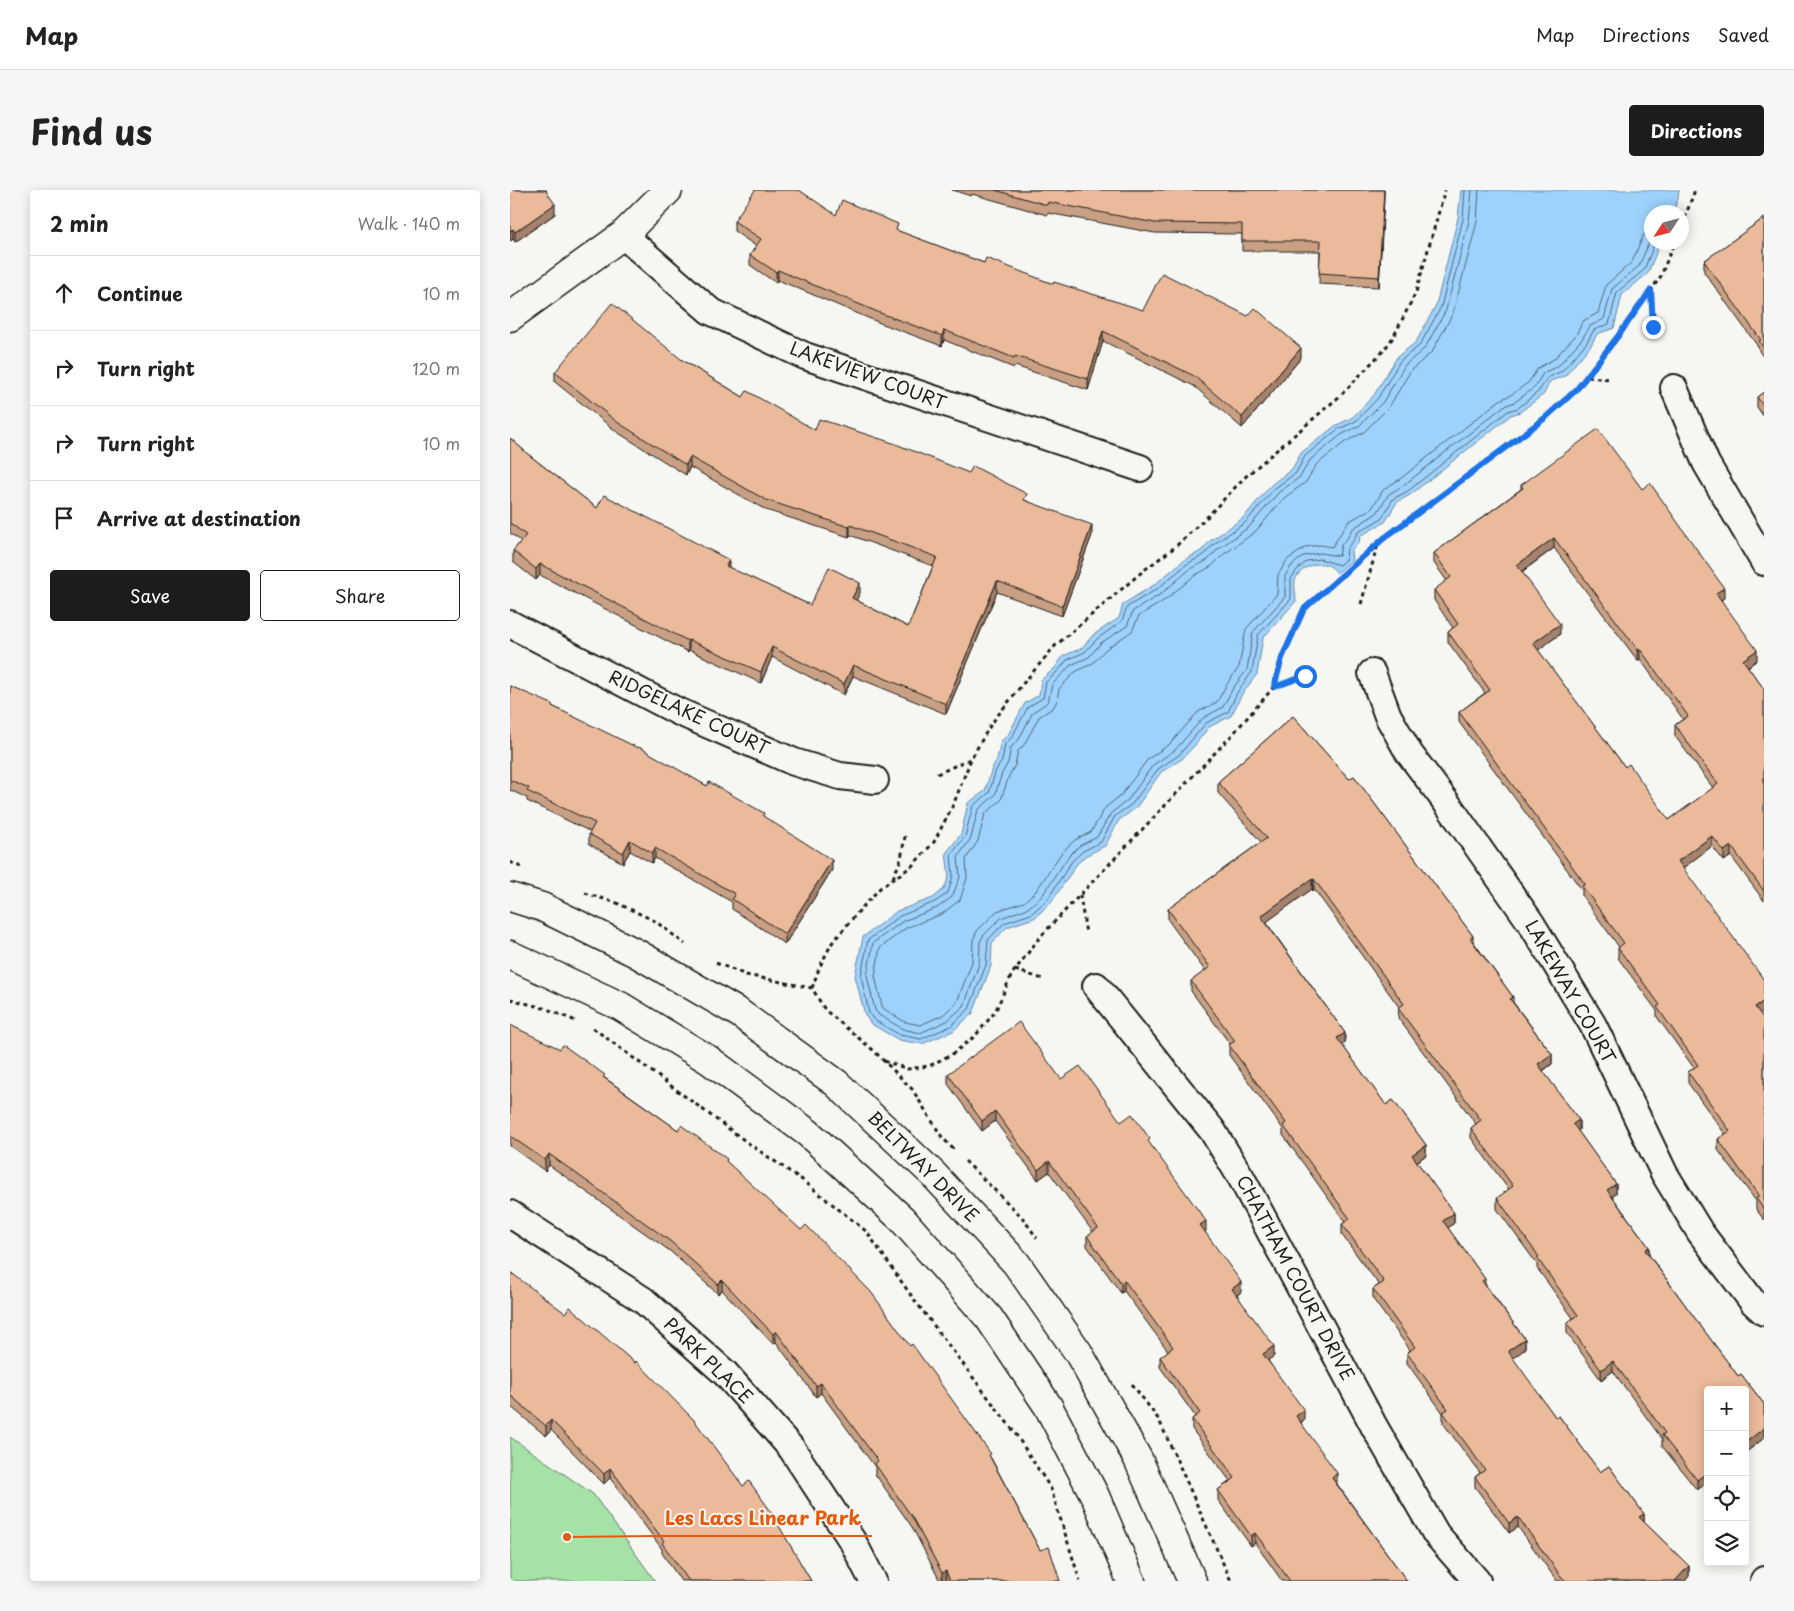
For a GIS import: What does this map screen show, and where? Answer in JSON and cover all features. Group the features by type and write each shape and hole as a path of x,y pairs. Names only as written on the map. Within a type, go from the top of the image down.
{"street":[{"path":"510,317 623,235 668,190"},
{"name":"LAKEVIEW COURT","path":"623,235 710,311 805,356 1140,468"},
{"path":"1674,388 1706,464 1764,562"},
{"name":"RIDGELAKE COURT","path":"510,624 677,711 785,758 840,776 875,780"},
{"name":"LAKEWAY COURT","path":"1372,673 1388,716 1409,753 1449,806 1531,923 1593,1025 1664,1173 1700,1232 1753,1302 1764,1312"},
{"name":"BELTWAY DRIVE","path":"510,897 542,907 636,953 738,1013 836,1084 933,1174 1016,1263 1078,1352 1138,1459 1192,1581"},
{"path":"510,955 620,1006 709,1060 808,1133 902,1219 989,1318 1048,1406 1095,1496 1131,1581"},
{"name":"CHATHAM COURT DRIVE","path":"1096,986 1212,1130 1242,1179 1375,1428 1436,1534 1478,1581"},
{"name":"PARK PLACE","path":"510,1214 643,1300 725,1373 792,1449 853,1542 873,1581"}],"path":[{"path":"812,988 820,966 832,943 880,888 912,866 934,842 954,803 971,759 991,724 1055,646 1143,571 1175,547 1207,518 1244,478 1340,396 1384,350 1394,336 1416,292 1445,190"},
{"path":"1689,206 1695,190"},
{"path":"884,1061 908,1069 930,1066 954,1053 976,1035 995,1012 1015,970 1040,937 1231,736 1274,687 1282,658 1304,609 1378,543 1545,418 1576,390 1661,276 1671,250"},
{"path":"1651,290 1653,327"},
{"path":"1588,376 1611,378"},
{"path":"1361,604 1378,543"},
{"path":"1274,687 1305,676"},
{"path":"937,774 971,759"},
{"path":"893,878 901,858 905,836"},
{"path":"1080,895 1086,934"},
{"path":"1015,970 1043,979"},
{"path":"510,999 547,1009 584,1024"},
{"path":"593,1028 752,1146 800,1179 867,1232 910,1294 1015,1433 1052,1489 1080,1581"}],"green space":[{"path":"510,1437 593,1494 655,1581 510,1581"}],"water":[{"path":"1461,190 1679,190 1676,205 1644,205 1644,250 1657,250 1648,273 1622,295 1614,328 1597,334 1591,345 1565,376 1550,381 1544,394 1520,412 1511,415 1410,495 1397,502 1385,522 1360,536 1359,543 1351,550 1352,561 1337,573 1331,567 1316,564 1305,568 1297,576 1295,581 1296,601 1263,638 1257,674 1242,694 1231,716 1209,727 1182,759 1161,772 1136,808 1119,820 1105,846 1085,856 1076,865 1051,903 1034,918 1007,927 992,943 991,966 973,1013 953,1031 922,1044 899,1040 871,1024 865,1015 855,976 863,937 897,911 933,898 944,889 949,876 946,853 961,834 968,803 985,791 992,768 997,759 1001,741 1008,735 1025,703 1039,695 1041,680 1055,668 1063,656 1082,648 1093,635 1119,618 1123,604 1154,585 1184,560 1201,551 1210,541 1243,518 1272,484 1292,469 1301,453 1335,426 1353,417 1374,395 1397,357 1416,342 1436,305 1458,218"}],"building":[{"path":"510,190 545,190 555,204 515,232 513,229 510,231"},
{"path":"755,190 799,190 836,215 842,200 898,224 896,230 984,263 986,258 1053,284 1054,282 1143,310 1162,273 1248,316 1255,308 1301,348 1242,417 1194,376 1103,331 1088,379 1015,356 1014,358 944,330 942,336 880,313 778,270 776,272 750,255 761,239 734,221"},
{"path":"995,190 1384,190 1379,277 1319,273 1321,241 1242,241 1242,224 1155,223 1048,202 1047,205"},
{"path":"1764,218 1764,348 1759,341 1761,340 1704,261"},
{"path":"612,303 682,360 743,397 747,391 815,430 819,419 893,443 969,473 973,466 1027,494 1024,500 1092,525 1062,606 997,581 946,704 853,665 844,684 772,647 761,672 688,641 540,564 536,569 513,551 526,535 510,523 510,438 597,508 604,495 729,560 726,566 810,605 829,567 860,583 852,598 908,627 937,557 850,525 849,527 766,500 690,457 686,465 617,422 555,372"},
{"path":"1764,392 1764,407 1757,397"},
{"path":"1598,429 1642,489 1650,483 1724,588 1716,593 1757,650 1743,660 1764,689 1764,891 1731,846 1724,851 1712,836 1678,861 1764,980 1764,1001 1755,1007 1764,1019 1764,1210 1756,1198 1759,1196 1718,1139 1730,1131 1688,1072 1698,1065 1657,1007 1660,1005 1618,948 1624,943 1582,886 1585,884 1459,712 1490,690 1448,632 1458,624 1434,590 1451,577 1434,553 1523,488 1521,485","holes":["1554,538 1638,650 1640,649 1688,716 1675,725 1718,784 1669,820 1629,764 1625,767 1533,643 1560,624 1517,565"]},
{"path":"510,686 552,704 552,706 639,747 707,786 709,782 764,813 763,816 832,860 785,934 732,899 735,894 655,848 652,853 630,840 623,853 589,834 595,823 527,791 529,788 510,780"},
{"path":"1293,716 1349,779 1354,776 1473,936 1470,938 1513,997 1510,999 1552,1054 1538,1064 1579,1120 1573,1124 1616,1184 1607,1190 1649,1247 1645,1250 1738,1376 1741,1374 1764,1404 1764,1428 1749,1440 1749,1386 1704,1386 1704,1475 1697,1480 1662,1435 1665,1433 1613,1361 1601,1370 1567,1323 1578,1315 1497,1198 1513,1186 1471,1128 1481,1120 1398,1008 1404,1004 1314,879 1261,916 1345,1033 1337,1038 1386,1105 1393,1100 1426,1145 1412,1155 1454,1213 1443,1221 1485,1279 1482,1281 1525,1339 1508,1351 1556,1418 1559,1416 1600,1472 1609,1466 1644,1514 1639,1517 1689,1566 1675,1581 1566,1581 1518,1517 1509,1523 1475,1477 1485,1470 1443,1412 1448,1409 1407,1353 1415,1347 1373,1289 1384,1282 1342,1224 1350,1219 1283,1125 1286,1123 1229,1045 1235,1041 1191,981 1210,967 1168,909 1267,838 1218,782"},
{"path":"1019,1022 1061,1079 1080,1066 1121,1122 1132,1114 1150,1139 1148,1141 1206,1221 1200,1225 1241,1282 1232,1289 1274,1346 1263,1354 1304,1410 1296,1416 1337,1473 1332,1478 1407,1581 1290,1581 1255,1533 1251,1536 1218,1490 1235,1478 1192,1419 1200,1413 1160,1357 1173,1347 1124,1280 1121,1283 1087,1236 1098,1228 1049,1161 1038,1170 995,1111 982,1121 948,1074"},
{"path":"510,1025 560,1049 563,1045 605,1075 603,1077 678,1130 681,1125 727,1159 726,1161 801,1230 806,1225 871,1292 910,1346 912,1344 991,1454 989,1455 1040,1550 1049,1547 1060,1581 950,1581 946,1571 942,1573 912,1517 875,1464 878,1461 821,1383 816,1386 776,1331 773,1334 722,1280 718,1284 670,1241 549,1154 545,1160 510,1136"},
{"path":"510,1272 565,1313 570,1307 635,1363 636,1361 694,1420 743,1486 749,1481 780,1524 779,1526 811,1581 689,1581 662,1543 664,1541 610,1468 604,1474 551,1420 546,1426 510,1395"}],"place":[{"name":"Les Lacs Linear Park","path":"567,1537"}],"route":[{"path":"1305,676 1274,687 1282,658 1304,609 1383,539 1545,418 1576,390 1651,290 1653,327"}]}
